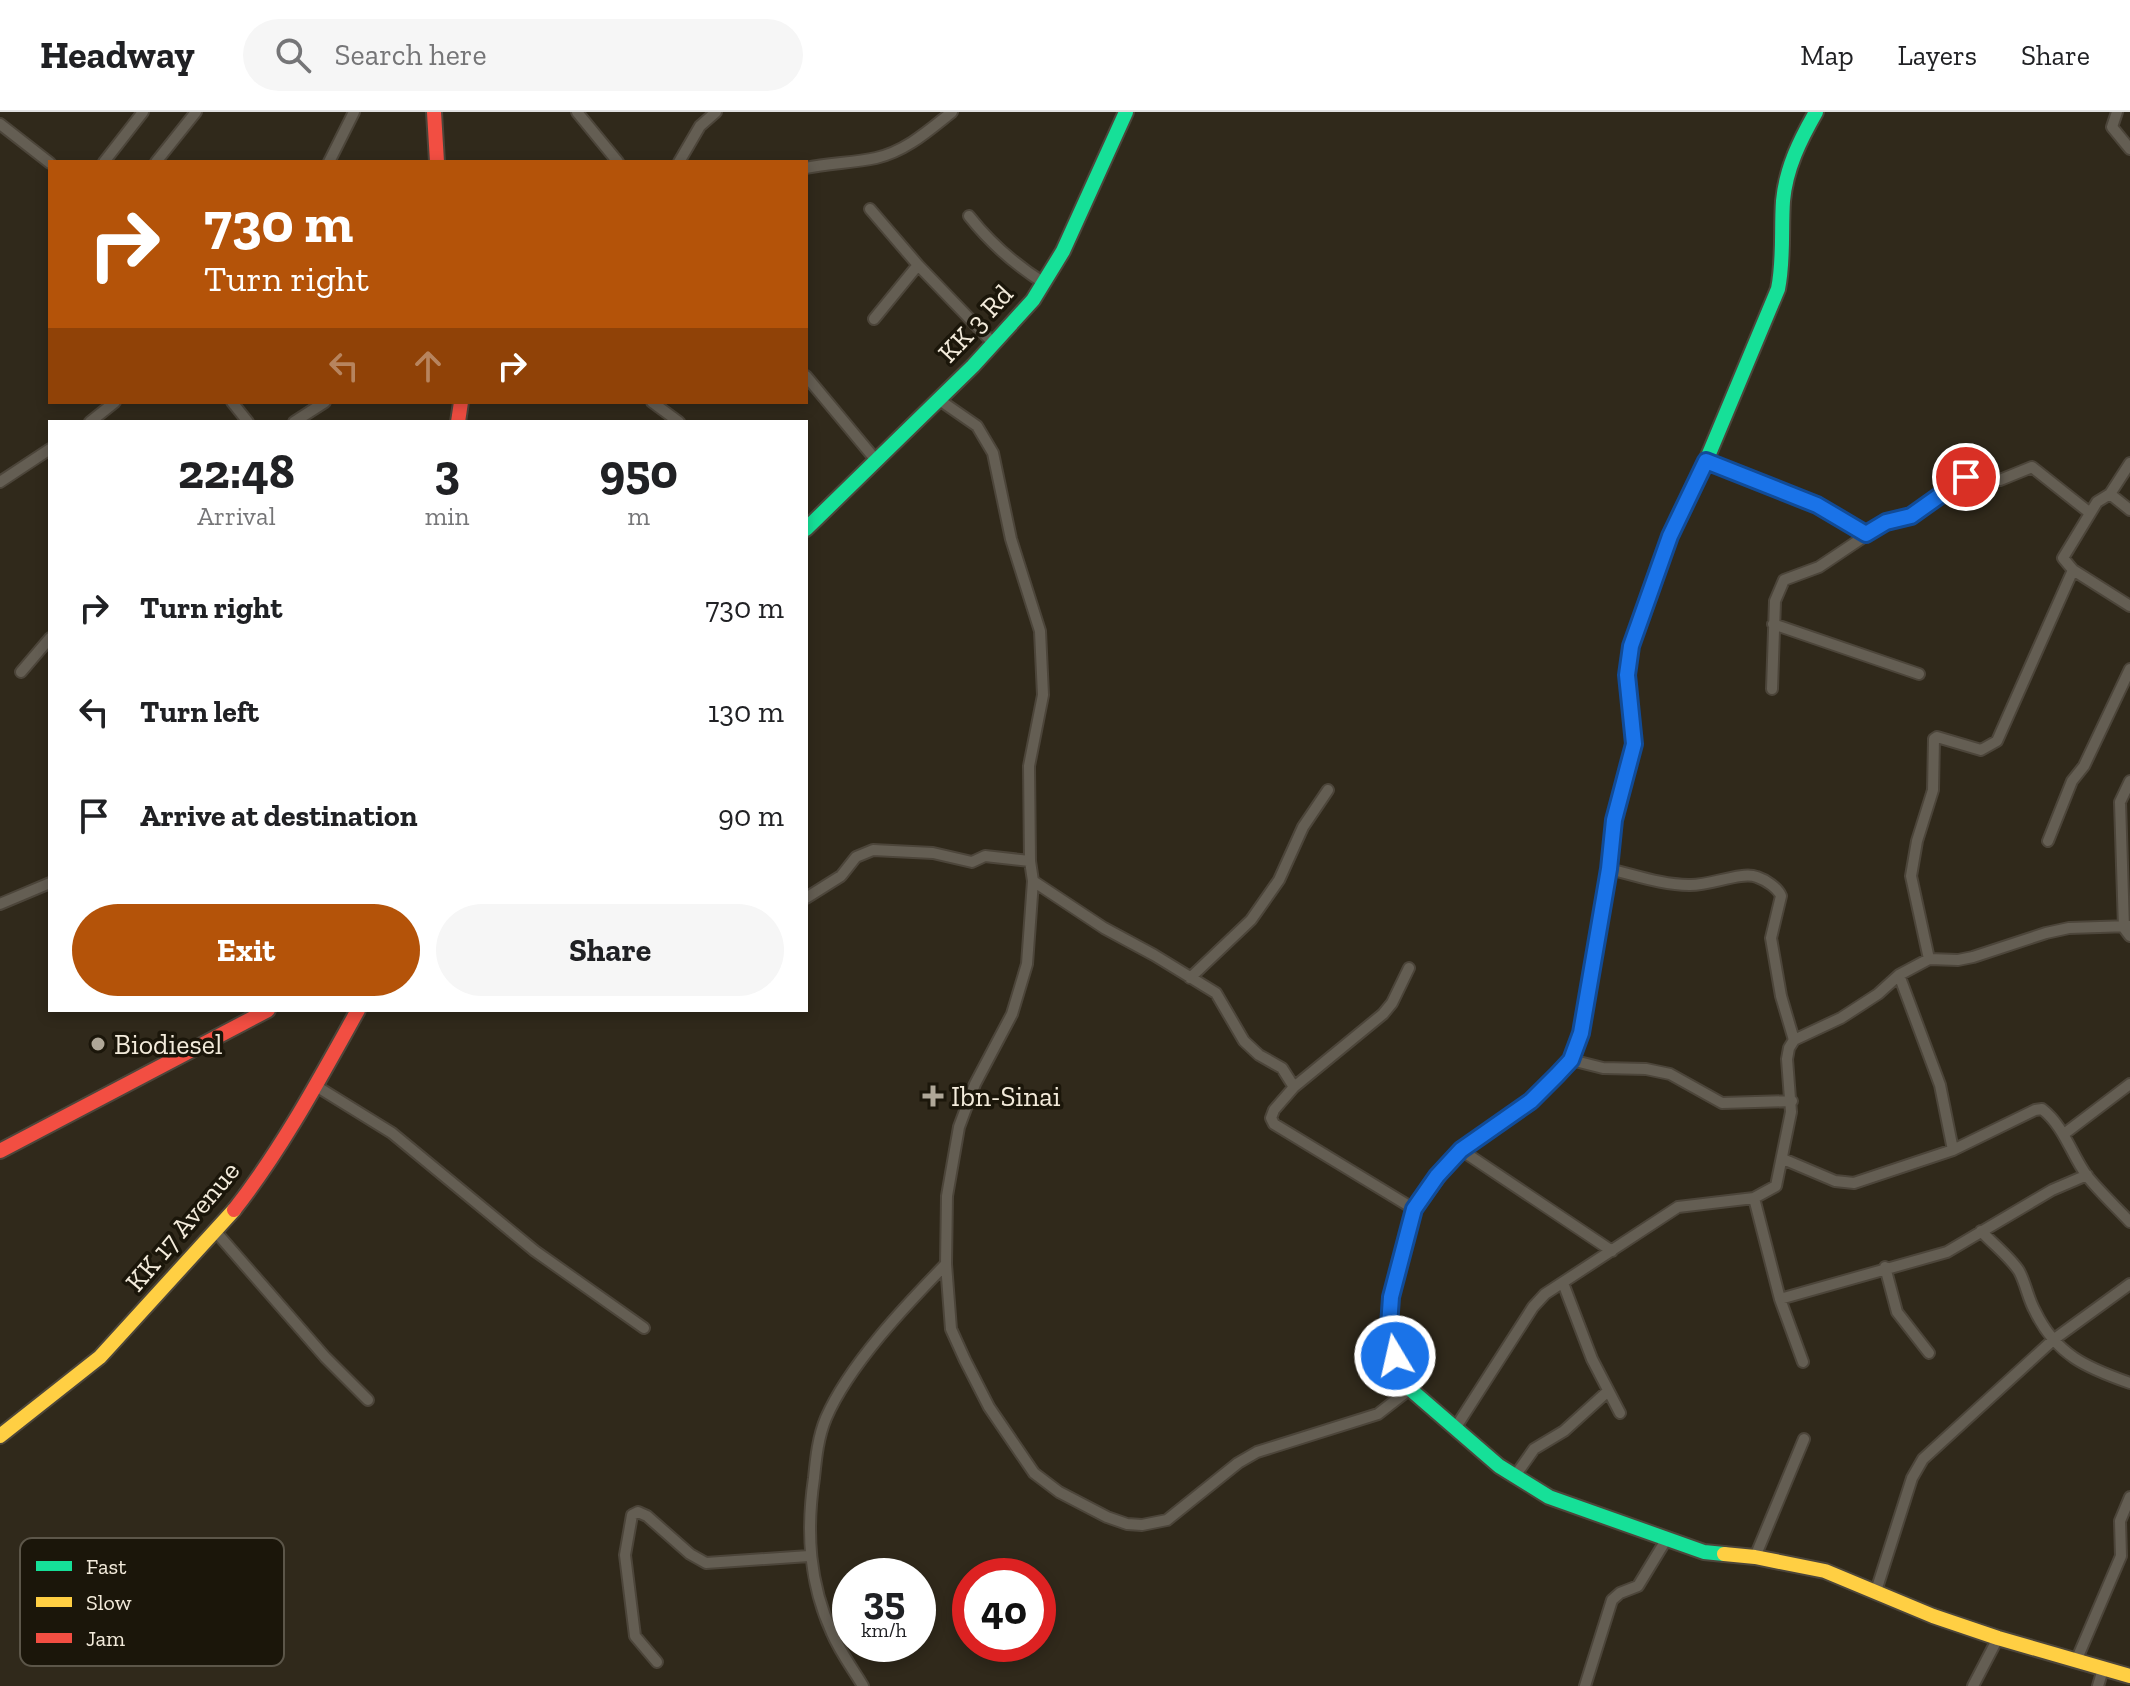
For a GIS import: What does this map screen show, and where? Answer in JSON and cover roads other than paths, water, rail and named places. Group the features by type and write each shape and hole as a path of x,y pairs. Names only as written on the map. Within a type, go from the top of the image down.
{"main road":[{"path":"434,112 437,160"},
{"name":"KK 3 Rd","path":"808,527 994,344 1044,283 1068,240 1126,112"},
{"path":"1816,112 1795,148 1787,178 1778,289 1706,461 1670,536 1631,646 1627,675 1634,744 1614,820 1584,1018 1571,1060 1531,1101 1461,1150 1437,1176 1414,1209 1391,1297 1389,1326 1395,1356 1410,1389 1499,1466 1549,1497 1704,1552 1755,1557 1825,1571 1933,1616 2130,1676"},
{"path":"0,1151 264,1012"},
{"name":"KK 17 Avenue","path":"0,1436 100,1357 216,1232 255,1183 316,1086 357,1012"}],"street":[{"path":"106,160 143,112"},
{"path":"158,160 196,112"},
{"path":"330,160 354,112"},
{"path":"577,112 616,160"},
{"path":"680,160 700,126 716,112"},
{"path":"808,168 889,154 914,143 952,112"},
{"path":"2117,112 2112,127 2130,149"},
{"path":"0,124 48,161"},
{"path":"870,209 918,265 994,344"},
{"path":"969,216 991,244 1044,283"},
{"path":"874,319 918,265"},
{"path":"808,378 875,459"},
{"path":"938,399 977,426 993,453 1011,539 1040,631 1043,695 1029,766 1033,881 1030,941 1012,1014 975,1084 959,1127 947,1196 946,1264 951,1329 989,1407 1034,1473 1059,1492 1127,1524 1142,1525 1167,1520 1238,1463 1257,1452 1378,1414 1410,1389"},
{"path":"92,420 112,404"},
{"path":"234,404 246,420"},
{"path":"297,420 322,404"},
{"path":"655,404 676,420"},
{"path":"0,482 48,450"},
{"path":"1706,461 1817,505 1866,534"},
{"path":"2130,463 2110,494 2097,502 2064,553 2064,562 2073,570 2130,606"},
{"path":"1772,689 1775,601 1784,580 1819,567 1886,522 1911,516 1961,478 1971,476 2000,480 2029,467 2036,469 2090,513"},
{"path":"2110,494 2130,510"},
{"path":"1929,959 1911,876 1917,841 1933,790 1934,739 1937,737 1981,750 1997,741 2073,570"},
{"path":"1773,624 1919,674"},
{"path":"21,672 48,640"},
{"path":"2048,841 2072,781 2084,766 2130,669"},
{"path":"1794,1040 1841,1018 1878,994 1899,975 1929,959 1973,957 2069,928 2128,930 2120,802 2130,781"},
{"path":"1190,978 1251,920 1279,880 1303,827 1328,790"},
{"path":"808,897 841,876 856,857 873,850 933,853 972,862 985,856 1030,861"},
{"path":"1456,1427 1533,1307 1545,1294 1678,1207 1754,1198 1776,1186 1792,1101 1787,1059 1794,1040 1781,996 1771,938 1780,903 1779,891 1758,877 1747,875 1714,884 1691,885 1672,884 1609,869"},
{"path":"1033,881 1104,928 1216,993 1244,1041 1259,1055 1282,1068 1294,1087"},
{"path":"0,904 48,884"},
{"path":"1409,968 1392,1003 1383,1014 1294,1087 1271,1118 1274,1124 1414,1209"},
{"path":"1899,975 1940,1085 1953,1150"},
{"path":"1571,1060 1603,1068 1646,1069 1670,1074 1722,1103 1792,1101"},
{"path":"2064,1134 2130,1084"},
{"path":"316,1086 392,1133 535,1251 644,1328"},
{"path":"1783,1159 1835,1181 1854,1183 1953,1150 2042,1109 2064,1134 2087,1175 2130,1222"},
{"path":"1461,1150 1612,1251"},
{"path":"1780,1299 1947,1252 2052,1190 2087,1175"},
{"path":"1754,1198 1780,1299 1803,1362"},
{"path":"1981,1231 2017,1268 2036,1315 2053,1340 2073,1359 2130,1383"},
{"path":"216,1232 325,1357 368,1400"},
{"path":"863,1686 832,1635 814,1585 809,1556 812,1491 820,1434 838,1395 871,1349 946,1264"},
{"path":"1885,1267 1897,1312 1908,1330 1929,1353"},
{"path":"1563,1283 1607,1392 1620,1413"},
{"path":"1876,1591 1912,1478 1923,1459 2053,1340 2130,1284"},
{"path":"1515,1476 1534,1449 1564,1431 1607,1392"},
{"path":"1755,1557 1804,1439"},
{"path":"2076,1661 2121,1556 2120,1521 2130,1497"},
{"path":"657,1662 635,1636 625,1555 632,1515 638,1512 647,1516 690,1554 706,1563 809,1556"},
{"path":"1585,1686 1612,1600 1638,1586 1666,1540"},
{"path":"1973,1686 1998,1638"},
{"path":"2098,1686 2103,1669"}],"place":[{"name":"Biodiesel","path":"98,1044"},
{"name":"Ibn-Sinai","path":"933,1096"}]}
